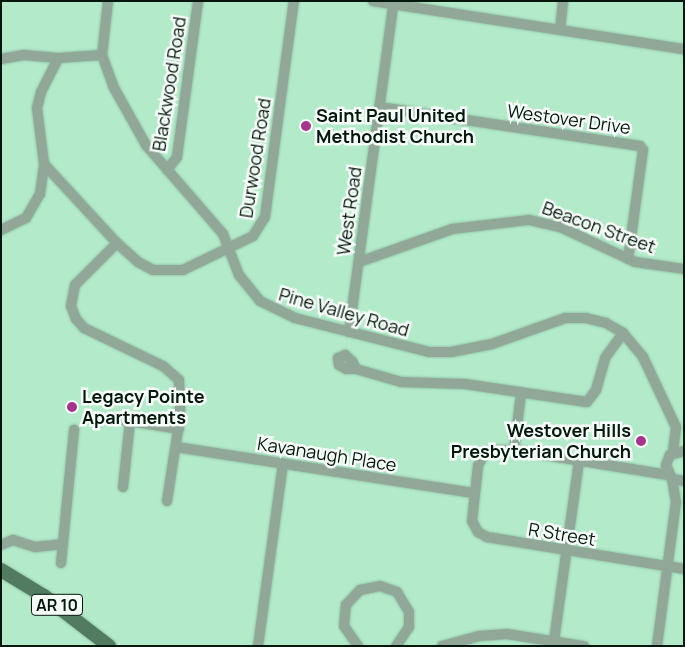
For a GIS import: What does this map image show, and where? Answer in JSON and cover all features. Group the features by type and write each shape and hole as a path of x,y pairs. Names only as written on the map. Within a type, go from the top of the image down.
{"main road":[{"name":"AR 10","path":"1,570 52,601 109,646"}],"street":[{"path":"1,59 32,55 58,58 102,55 108,1"},
{"name":"Blackwood Road","path":"168,170 177,157 198,1"},
{"name":"Durwood Road","path":"44,164 117,243 142,265 167,272 183,270 229,250 253,236 265,217 294,1"},
{"path":"373,1 684,50"},
{"path":"560,30 563,1"},
{"name":"West Road","path":"349,332 393,5"},
{"name":"Pine Valley Road","path":"102,55 136,131 216,225 244,282 266,305 295,318 415,350 441,352 492,344 565,318 596,320 623,334 643,357 676,427 684,439"},
{"path":"1,230 22,220 33,208 40,194 44,164 37,108 39,97 58,58"},
{"name":"Westover Drive","path":"379,107 640,146 643,150 628,259"},
{"name":"Beacon Street","path":"359,262 452,229 529,220 560,227 628,259 684,269"},
{"path":"117,243 75,285 71,298 74,314 88,330 154,361 176,375 181,396 176,448 167,501"},
{"path":"356,369 401,382 450,383 574,402 591,400 606,358 623,334"},
{"path":"514,450 520,394"},
{"path":"111,418 178,429"},
{"path":"122,487 130,421"},
{"path":"657,646 676,502 670,477 675,455 676,427"},
{"path":"61,563 74,430"},
{"name":"Kavanaugh Place","path":"176,448 473,493"},
{"name":"R Street","path":"684,481 633,468 514,450 492,450 483,456 473,493 472,521 482,535 565,552 684,569"},
{"path":"633,468 675,455"},
{"path":"554,641 579,461"},
{"path":"258,646 283,464"},
{"path":"676,502 684,487"},
{"path":"1,545 13,540 36,548 62,544"},
{"path":"358,646 344,626 346,605 360,590 380,586 397,592 409,612 409,627 396,646"},
{"path":"442,646 493,634 584,646"}],"place":[{"name":"Saint Paul United Methodist Church","path":"306,126"},
{"name":"Legacy Pointe Apartments","path":"72,407"},
{"name":"Westover Hills Presbyterian Church","path":"641,441"}]}
